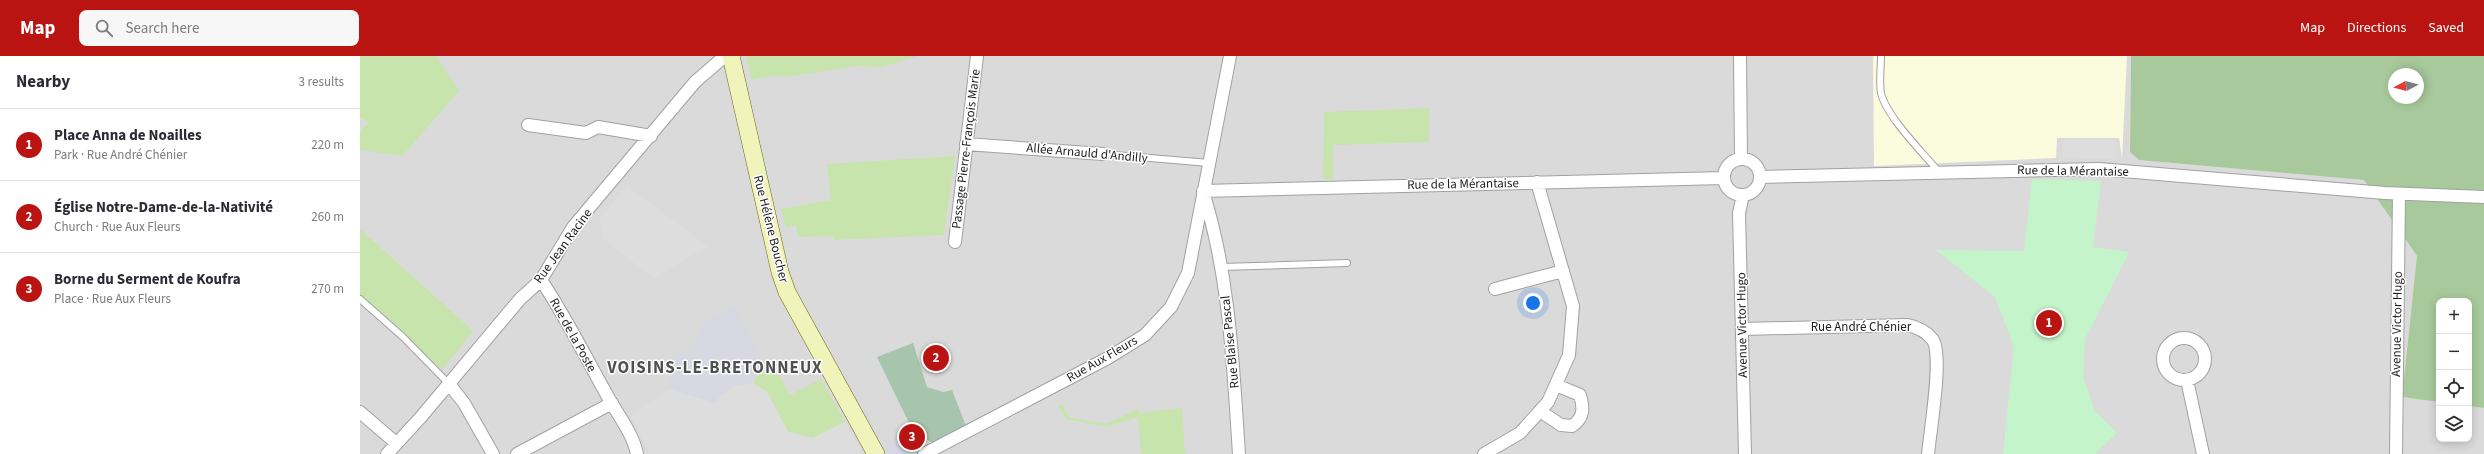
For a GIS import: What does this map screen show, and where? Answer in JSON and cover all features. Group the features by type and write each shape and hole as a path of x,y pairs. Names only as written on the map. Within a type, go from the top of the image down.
{"street":[{"name":"Rue Jean Racine","path":"387,454 449,384 520,299 541,280 573,227 651,136 694,82 725,56"},
{"name":"Rue Hélène Boucher","path":"731,56 780,272 787,292 876,454"},
{"name":"Passage Pierre-François Marie","path":"955,242 977,56"},
{"name":"Rue Aux Fleurs","path":"924,454 1108,358 1145,335 1171,306 1188,273 1208,163 1230,56"},
{"path":"1740,56 1741,159"},
{"path":"528,125 586,133 598,128 651,136"},
{"name":"Allée Arnauld d'Andilly","path":"966,144 1103,154"},
{"path":"1741,159 1752,162 1759,171 1760,177 1753,192 1743,196 1732,192 1725,184 1724,178 1730,163 1741,159"},
{"name":"Rue de la Mérantaise","path":"1760,177 2099,169 2385,193 2484,197"},
{"name":"Rue de la Mérantaise","path":"1203,191 1724,178"},
{"path":"1484,454 1520,433 1548,402 1570,354 1573,306 1538,182"},
{"name":"Rue Blaise Pascal","path":"1203,191 1215,230 1231,332 1239,454"},
{"name":"Avenue Victor Hugo","path":"2396,454 2399,194"},
{"name":"Avenue Victor Hugo","path":"1743,196 1739,213 1745,454"},
{"path":"1495,289 1563,271"},
{"name":"Rue de la Poste","path":"541,280 554,299 633,441 637,454"},
{"name":"Rue André Chénier","path":"1742,329 1907,325 1917,327 1924,331 1933,341 1937,362 1928,454"},
{"path":"2187,380 2203,454"},
{"path":"449,384 464,403 493,454"},
{"path":"1540,411 1561,425 1572,426 1580,420 1584,406 1580,395 1556,385"},
{"path":"517,454 612,403"},
{"path":"360,412 396,443"}],"lane":[{"path":"1881,56 1881,93 1886,103 1901,127 1939,172"},
{"name":"Allée Arnauld d'Andilly","path":"1103,154 1208,163"},
{"path":"1221,267 1347,263"},
{"path":"360,299 403,337 449,384"}],"shaded area":[{"path":"360,56 2131,56 2130,151 2139,160 2364,180 2417,256 2402,397 2436,402 2436,442 2472,442 2472,406 2484,408 2484,454 360,454"},
{"path":"1873,56 2127,56 2122,158 2119,138 2057,138 2056,158 1874,166"},
{"path":"2063,139 2116,140 2116,159 2063,158"},
{"path":"627,186 708,246 654,278 603,239 599,220"},
{"path":"733,306 764,362 753,383 738,385 721,395 715,403 669,389 671,358 694,346 702,323"},
{"path":"913,343 927,387 943,392 952,390 966,426 938,442 931,442 913,431 877,357"},
{"path":"753,383 767,392 788,432 813,438 845,422 862,454 648,454 648,450 630,415 669,389 715,402 720,395 738,385"},
{"path":"911,434 932,445 929,454 885,454 882,449"}],"green space":[{"path":"360,56 436,56 459,91 402,156 360,150 360,132 369,122 360,118"},
{"path":"746,56 917,56 882,67 856,66 792,76 772,76 752,80"},
{"path":"2131,56 2484,56 2484,408 2472,406 2472,298 2436,298 2436,402 2402,397 2417,256 2364,180 2139,160 2130,152"},
{"path":"1429,108 1429,142 1333,145 1333,179 1323,179 1324,112"},
{"path":"955,156 944,235 834,240 833,236 798,237 796,225 786,228 781,209 831,200 827,164"},
{"path":"2032,179 2101,181 2093,247 2129,252 2085,339 2083,378 2095,411 2117,433 2095,454 2003,454 2014,347 1995,297 1936,250 2024,251"},
{"path":"360,229 473,331 442,370 360,296"},
{"path":"770,358 790,395 821,379 845,422 813,438 788,432 767,392 753,383 764,362"},
{"path":"1062,404 1069,417 1107,424 1138,409 1140,413 1182,408 1185,454 1141,454 1138,417 1107,427 1066,419 1058,406"}],"place":[{"name":"Place Anna de Noailles","path":"2049,323"},
{"name":"Église Notre-Dame-de-la-Nativité","path":"936,358"},
{"name":"Borne du Serment de Koufra","path":"912,437"}],"district":[{"name":"VOISINS-LE-BRETONNEUX","path":"715,368"}]}
